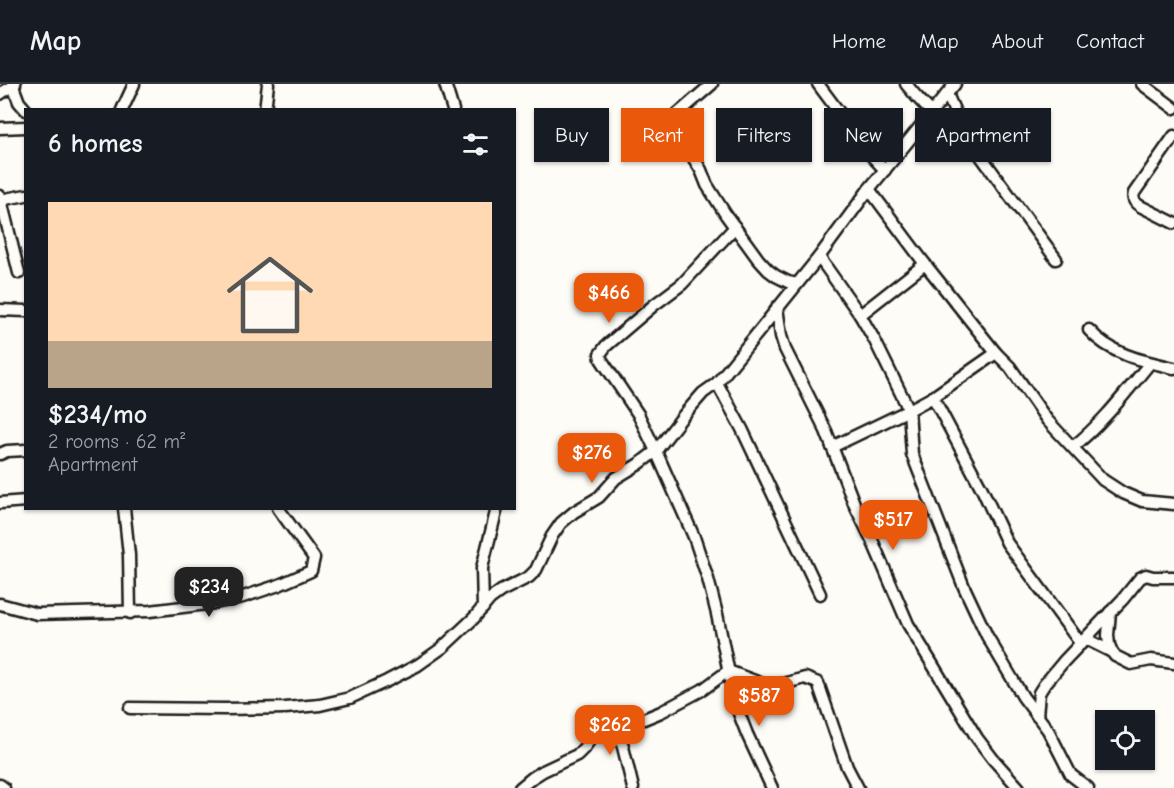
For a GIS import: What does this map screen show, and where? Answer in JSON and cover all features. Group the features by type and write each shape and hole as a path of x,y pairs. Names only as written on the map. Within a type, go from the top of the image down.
{"street":[{"path":"123,108 134,84"},
{"path":"265,108 268,84"},
{"path":"445,84 452,108"},
{"path":"712,84 674,117 673,123 701,170 707,185 768,270 788,282 797,284"},
{"path":"818,84 870,154 885,170"},
{"path":"906,84 928,108"},
{"path":"935,108 955,84"},
{"path":"1142,84 1174,108"},
{"path":"0,94 14,85 19,102 24,108"},
{"path":"947,94 964,133 1056,259"},
{"path":"0,128 24,127"},
{"path":"130,708 285,708 320,705 350,698 408,670 442,648 490,599 529,577 536,570 552,536 561,523 599,497 616,478 656,451 703,393 717,383 915,133"},
{"path":"1174,136 1133,197 1140,206 1174,223"},
{"path":"869,189 925,264 996,353 1010,367 1047,420 1103,480 1123,493 1142,501 1174,504"},
{"path":"18,273 0,199 24,195"},
{"path":"735,227 682,284 647,310 600,354 604,365 638,414 698,548 717,614 735,703 772,788"},
{"path":"819,257 876,341 909,410 912,454 964,587 987,636 1023,697 1053,739 1071,775 1088,788"},
{"path":"860,315 925,264"},
{"path":"777,308 785,349 826,431 855,506 908,624 977,738 1019,788"},
{"path":"0,310 24,311"},
{"path":"1089,330 1116,352 1174,368"},
{"path":"832,447 933,397 996,353"},
{"path":"1073,447 1106,416 1150,363"},
{"path":"717,383 742,429 820,594"},
{"path":"933,397 982,489 1007,543 1083,642 1112,652 1121,660 1131,664 1150,660 1174,663"},
{"path":"0,454 7,451 24,450"},
{"path":"0,503 24,501"},
{"path":"124,510 129,555 130,612"},
{"path":"0,604 37,614 150,611 215,603 270,588 311,572 314,558 279,510"},
{"path":"483,608 482,568 496,510"},
{"path":"1037,716 1039,693 1049,679 1143,576 1174,577"},
{"path":"1110,612 1108,635 1112,652"},
{"path":"520,788 543,771 577,755 599,726 606,721 616,717 644,719 702,690 728,671"},
{"path":"728,671 768,686 805,678 818,683 847,767 858,788"},
{"path":"616,717 633,788"},
{"path":"0,785 4,788"}]}
